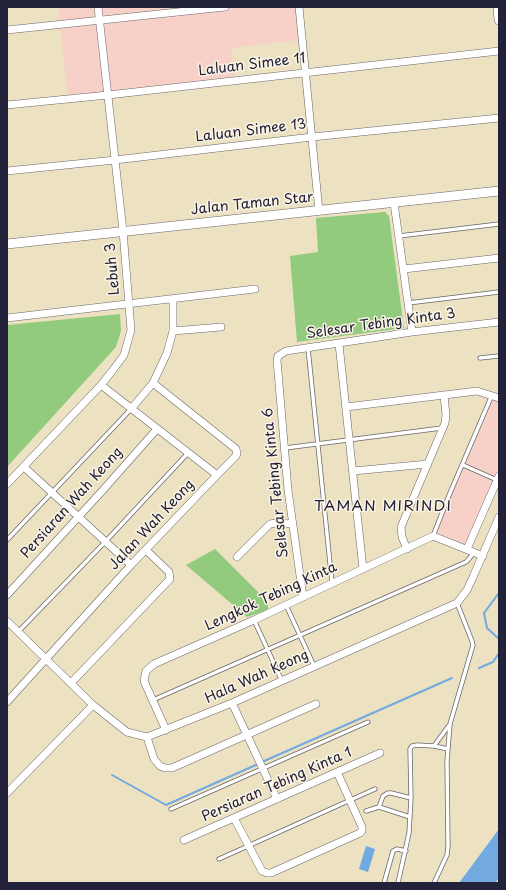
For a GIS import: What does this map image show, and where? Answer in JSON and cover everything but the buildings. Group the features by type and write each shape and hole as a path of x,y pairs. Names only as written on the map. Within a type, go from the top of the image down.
{"street":[{"name":"Lebuh 3","path":"7,484 101,385 124,355 131,330 123,231 98,7"},
{"path":"7,30 225,7"},
{"path":"299,7 319,211"},
{"path":"498,7 499,20"},
{"name":"Laluan Simee 11","path":"7,105 108,95 499,50"},
{"name":"Laluan Simee 13","path":"7,171 499,118"},
{"name":"Jalan Taman Star","path":"7,244 499,191"},
{"path":"394,203 412,332"},
{"path":"404,269 499,258"},
{"path":"7,318 255,289"},
{"path":"131,409 153,383 167,353 173,331 173,299"},
{"name":"Selesar Tebing Kinta 3","path":"277,366 277,360 281,353 286,351 412,332 499,322"},
{"path":"173,331 221,327"},
{"path":"339,344 363,569"},
{"name":"Selesar Tebing Kinta 6","path":"277,366 292,524 303,597"},
{"path":"153,383 236,449 237,454 235,457 217,475"},
{"name":"Jalan Wah Keong","path":"7,702 131,565 217,475 101,385"},
{"path":"346,407 478,391 496,397"},
{"path":"407,549 402,537 401,526 446,419 444,395"},
{"name":"Persiaran Wah Keong","path":"7,595 157,429"},
{"path":"353,471 428,464"},
{"path":"24,467 131,565"},
{"path":"471,550 498,478"},
{"name":"Hala Wah Keong","path":"147,737 232,703 457,603 467,590 499,518"},
{"path":"237,557 270,524 292,524"},
{"path":"433,536 483,556"},
{"name":"Lengkok Tebing Kinta","path":"166,730 144,681 146,671 150,667 433,536"},
{"path":"70,683 170,579 169,572 146,550"},
{"path":"7,621 93,705 127,732 147,737 154,759 160,766 165,768 172,768 316,704"},
{"path":"232,703 277,800"},
{"path":"7,793 93,705"},
{"name":"Persiaran Tebing Kinta 1","path":"184,840 380,753"},
{"path":"234,818 262,871 271,873 362,831 362,827 337,772"}],"lane":[{"path":"399,236 499,224"},
{"path":"408,303 499,292"},
{"path":"308,348 332,584"},
{"path":"480,358 499,356"},
{"path":"433,536 450,493 496,397"},
{"path":"7,540 131,409"},
{"path":"285,448 443,428"},
{"path":"18,632 188,453"},
{"path":"463,465 498,478"},
{"path":"153,700 466,562 471,550"},
{"path":"434,883 447,855 448,847 446,761 450,724 473,645 457,603"},
{"path":"286,605 314,666"},
{"path":"254,620 282,681"},
{"path":"172,809 262,767 368,722"},
{"path":"434,746 450,724"},
{"path":"398,883 409,833 411,798 410,749 417,745 448,749"},
{"path":"219,859 375,789"},
{"path":"379,808 383,796 388,793 411,798"},
{"path":"366,811 379,808 410,817"},
{"path":"384,883 393,850 397,849 406,851"}],"shaded area":[{"path":"58,7 298,7 301,40 231,48 235,81 68,99"},
{"path":"492,395 499,398 499,474 467,545 435,533"}],"green space":[{"path":"385,212 389,216 404,328 297,342 290,256 318,252 316,218"},
{"path":"120,314 121,331 116,347 7,467 7,325"},
{"path":"215,549 268,602 268,610 247,617 186,565"}],"water":[{"path":"499,829 499,878 495,883 459,883"},
{"path":"366,846 375,849 368,872 359,869"}],"waterway":[{"path":"499,593 484,613 487,628 499,639"},
{"path":"479,668 493,662 499,653"},
{"path":"262,762 452,678"},
{"path":"112,775 166,805 258,764"}],"district":[{"name":"TAMAN MIRINDI","path":"383,507"}]}
